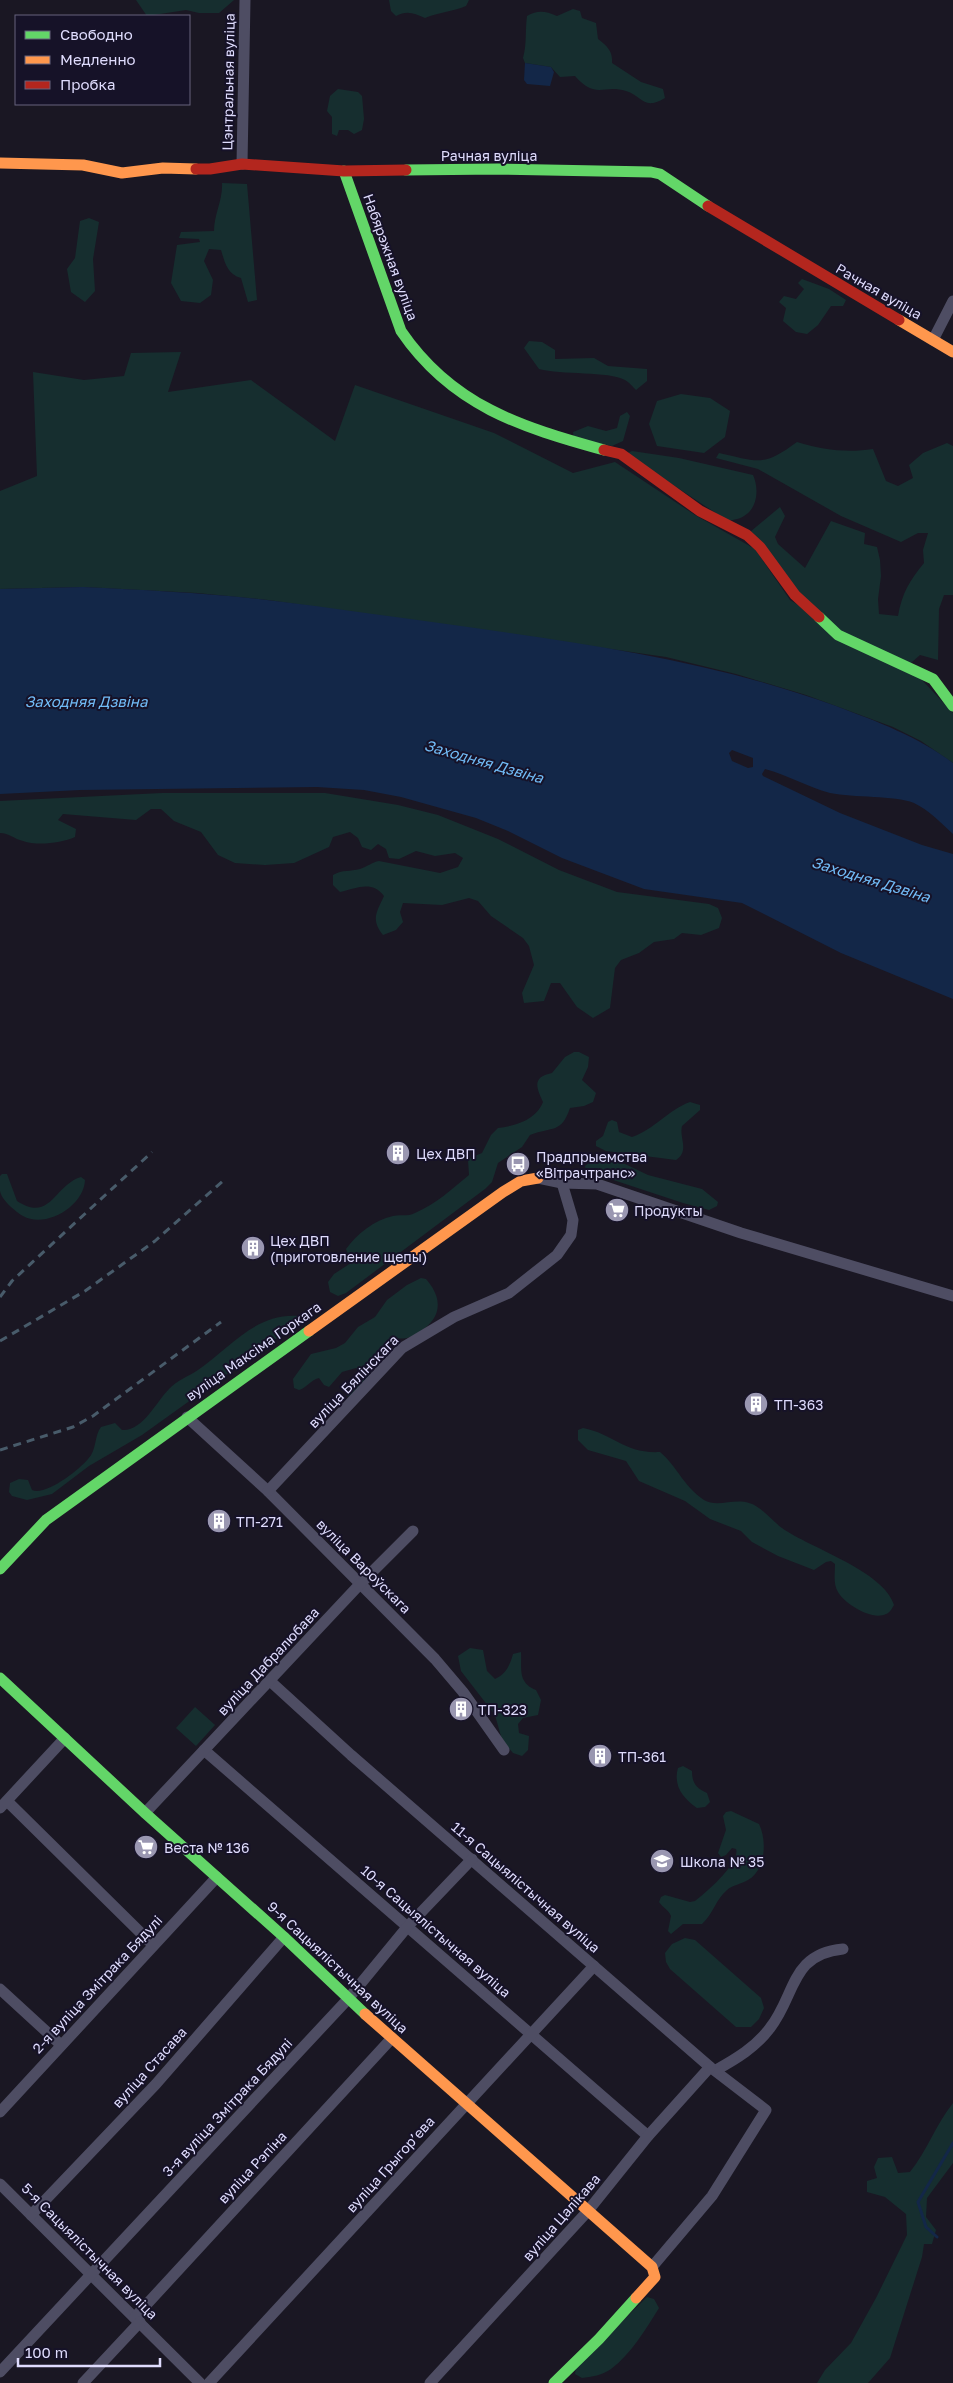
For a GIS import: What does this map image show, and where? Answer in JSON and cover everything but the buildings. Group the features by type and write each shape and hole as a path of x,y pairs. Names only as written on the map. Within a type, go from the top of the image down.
{"street":[{"name":"Цэнтральная вуліца","path":"242,164 245,0"},
{"name":"Рачная вуліца","path":"0,163 83,166 122,173 163,168 210,169 242,164 276,168 344,171 498,169 651,172 660,174 721,215 953,352"},
{"name":"Набярэжная вуліца","path":"344,171 401,331 416,353 447,383 482,407 539,432 621,454 700,511 748,535 760,547 795,594 838,635 924,673 933,679 953,706"},
{"path":"933,340 953,302"},
{"name":"вуліца Максіма Горкага","path":"0,1569 46,1520 503,1192 521,1181 538,1178 562,1183"},
{"path":"562,1183 598,1184 741,1233 953,1296"},
{"name":"вуліца Бялінскага","path":"268,1491 402,1348 454,1316 510,1293 557,1255 571,1235 572,1220 562,1183"},
{"name":"вуліца Вароўскага","path":"187,1417 268,1491 361,1583 452,1678 504,1750"},
{"name":"вуліца Дабралюбава","path":"146,1813 361,1583 413,1531"},
{"name":"9-я Сацыялістычная вуліца","path":"0,1678 146,1813 284,1936 348,1999 466,2102 654,2272"},
{"name":"11-я Сацыялістычная вуліца","path":"270,1681 713,2069 766,2110 712,2196 654,2272"},
{"path":"65,1738 4,1804 152,1945"},
{"name":"10-я Сацыялістычная вуліца","path":"204,1750 648,2136"},
{"name":"3-я вуліца Змітрака Бядулі","path":"0,2372 348,1999 408,1926 472,1859"},
{"name":"2-я вуліца Змітрака Бядулі","path":"0,2112 152,1945 217,1877"},
{"name":"вуліца Стасава","path":"31,2214 156,2084 284,1936"},
{"path":"713,2069 741,2057 770,2028 800,1972 816,1955 843,1949"},
{"name":"вуліца Грыгорʼева","path":"209,2383 466,2102 594,1966"},
{"path":"0,1989 61,2045"},
{"name":"вуліца Рэпіна","path":"83,2383 137,2320 392,2038"},
{"name":"вуліца Цалікава","path":"430,2383 587,2212 648,2136 713,2069"},
{"name":"5-я Сацыялістычная вуліца","path":"0,2184 200,2383"},
{"path":"554,2383 599,2339 654,2272"}],"green space":[{"path":"136,0 234,0 219,13 199,13 186,10 146,15"},
{"path":"389,0 469,0 466,6 425,18 411,13 396,16 391,11"},
{"path":"573,9 580,11 582,18 596,23 598,39 609,49 612,55 612,63 641,82 663,89 665,98 658,102 647,103 626,91 594,89 582,83 575,76 560,77 551,67 525,63 523,58 527,16 542,12 557,16"},
{"path":"338,89 358,92 362,96 364,119 362,130 354,134 348,130 339,130 337,136 332,134 332,117 327,111 330,96"},
{"path":"222,183 247,184 257,300 248,302 241,278 233,274 225,264 221,250 209,249 204,261 213,280 211,295 200,303 181,301 171,283 177,245 200,242 199,239 179,238 181,232 214,231"},
{"path":"89,218 99,222 93,259 95,291 85,302 71,292 67,269 75,258 80,221"},
{"path":"802,279 829,289 846,300 843,306 831,306 818,325 807,334 796,332 783,321 786,308 779,302 784,296 796,299 804,289 798,283"},
{"path":"529,341 542,342 555,350 555,359 594,358 608,366 647,369 647,381 636,390 618,377 539,369 524,348"},
{"path":"181,352 168,392 251,380 335,441 355,385 494,433 573,473 615,462 695,515 755,549 790,600 922,680 953,713 953,763 921,741 893,727 806,695 736,674 666,657 268,600 197,593 83,587 0,589 0,491 37,476 33,372 84,380 124,376 131,353"},
{"path":"681,394 710,398 730,411 725,437 704,453 657,446 649,424 657,401"},
{"path":"627,412 630,416 623,441 612,446 574,439 573,432 588,426 606,431 617,428 620,416"},
{"path":"797,442 835,450 873,449 886,481 898,486 913,478 909,465 923,453 947,443 953,446 953,595 944,595 939,609 938,660 920,655 911,663 841,632 798,593 750,532 780,507 785,516 775,537 778,544 805,568 831,521 865,533 864,544 877,547 880,560 879,614 898,616 907,587 924,563 923,550 928,533 918,533 901,542 841,516 758,469 716,458 719,453 743,459 768,459"},
{"path":"632,451 679,458 753,475 756,486 755,503 744,516 728,521 626,454"},
{"path":"162,793 325,793 398,805 438,815 498,839 559,870 617,892 709,904 718,908 722,918 719,928 701,935 682,933 674,939 654,942 639,953 621,960 615,968 610,1008 593,1018 577,1007 560,983 551,983 544,1001 524,1003 522,993 534,965 529,946 523,938 491,916 478,901 469,898 442,905 403,903 400,912 403,922 396,930 383,935 376,921 377,912 384,896 379,891 364,886 340,892 333,885 333,875 360,869 379,861 440,873 458,867 463,858 455,853 435,856 416,851 399,859 389,858 386,849 378,844 371,850 362,847 358,838 350,832 333,837 329,847 294,863 265,865 235,863 218,855 201,832 174,821 161,809 151,809 136,820 63,814 58,820 76,829 75,837 63,841 42,844 29,843 0,833 0,801"},
{"path":"574,1052 579,1052 589,1057 588,1067 582,1080 596,1093 593,1102 584,1106 570,1108 567,1116 559,1126 530,1135 522,1147 498,1163 492,1182 485,1189 346,1293 338,1296 330,1292 328,1282 334,1274 351,1263 346,1249 355,1238 366,1228 386,1218 412,1214 423,1209 444,1196 469,1175 468,1160 482,1153 491,1135 498,1128 518,1124 530,1118 540,1108 543,1102 537,1083 541,1077 552,1073 565,1057"},
{"path":"690,1102 700,1105 700,1110 682,1126 683,1148 682,1153 676,1160 606,1151 596,1146 596,1141 603,1136 608,1122 612,1120 617,1122 619,1132 632,1137 648,1129 682,1105"},
{"path":"604,1161 625,1164 648,1175 702,1189 718,1202 717,1206 709,1210 586,1171 585,1166 589,1163"},
{"path":"7,1174 17,1201 28,1207 38,1208 52,1200 72,1181 81,1177 85,1180 83,1190 71,1206 62,1213 42,1220 23,1216 3,1198 0,1191 0,1176"},
{"path":"421,1278 426,1279 433,1288 438,1304 437,1312 428,1326 420,1332 410,1337 392,1340 359,1391 352,1397 347,1396 346,1391 360,1371 356,1368 342,1372 329,1387 324,1385 319,1378 313,1380 302,1389 294,1388 293,1379 311,1354 336,1348 345,1343 358,1327 375,1317 387,1300 407,1285"},
{"path":"299,1316 301,1321 142,1435 89,1466 52,1494 27,1500 12,1496 9,1492 10,1483 19,1479 28,1480 32,1490 38,1491 62,1481 84,1464 91,1455 101,1427 115,1423 122,1430 136,1426 148,1415 172,1386 198,1370 244,1333 269,1320"},
{"path":"583,1428 594,1431 628,1447 648,1452 660,1452 691,1489 704,1500 714,1503 743,1502 762,1510 794,1536 845,1561 876,1581 887,1593 894,1605 889,1613 880,1616 859,1610 841,1597 836,1589 835,1564 831,1561 814,1570 778,1556 752,1542 741,1531 710,1519 685,1501 639,1481 626,1461 588,1450 578,1440 578,1430"},
{"path":"470,1648 483,1650 487,1671 495,1679 507,1669 513,1654 521,1652 523,1679 530,1687 536,1690 541,1700 538,1715 523,1718 518,1724 519,1733 529,1736 528,1750 522,1756 513,1753 502,1740 495,1715 461,1671 458,1656"},
{"path":"195,1707 215,1725 196,1746 176,1728"},
{"path":"683,1766 692,1771 695,1785 707,1793 710,1802 705,1807 697,1808 680,1791 677,1774 678,1768"},
{"path":"731,1811 759,1824 764,1846 762,1862 754,1875 748,1880 729,1888 723,1894 702,1924 683,1924 671,1934 668,1931 671,1916 659,1902 661,1897 665,1895 690,1902 695,1901 728,1869 736,1855 736,1849 732,1848 726,1855 721,1857 718,1853 726,1830 723,1816 726,1812"},
{"path":"685,1938 695,1940 761,1998 764,2008 759,2019 751,2027 736,2027 670,1969 666,1962 665,1953 672,1944"},
{"path":"953,2103 953,2163 927,2198 926,2217 936,2230 932,2244 924,2244 922,2257 890,2358 868,2383 817,2383 825,2370 851,2343 907,2235 906,2214 885,2197 867,2192 867,2181 877,2178 874,2167 878,2158 892,2157 898,2173 910,2172"},
{"path":"647,2297 654,2299 659,2308 638,2341 625,2356 611,2369 601,2374 582,2378 575,2374 576,2367"}],"water":[{"path":"525,63 551,67 554,72 550,86 527,84 524,80"},
{"name":"Заходняя Дзвіна","path":"83,587 221,595 317,606 608,648 700,666 745,678 836,706 882,724 911,737 953,763 953,834 930,813 906,800 830,793 765,769 762,774 840,813 922,845 953,854 953,999 841,953 742,903 644,889 562,858 508,831 476,818 401,797 364,790 317,787 80,790 0,794 0,589","holes":["732,750 753,758 753,767 748,768 732,761 729,753"]}],"waterway":[{"path":"937,2237 926,2227 918,2202 953,2143"}],"railway":[{"path":"0,1297 12,1281 152,1152"},
{"path":"0,1341 85,1291 155,1241 224,1180"},
{"path":"0,1450 73,1427 93,1416 221,1322"}],"traffic: fast":[{"path":"406,170 498,169 651,172 660,174 708,206"},
{"path":"344,171 401,331 421,357 466,396 490,410 544,432 604,450"},
{"path":"819,617 838,635 933,679 953,706"},
{"path":"0,1569 46,1520 309,1331"},
{"path":"0,1678 145,1813 284,1937 365,2014"},
{"path":"554,2383 599,2339 636,2298"}],"traffic: slow":[{"path":"0,163 83,165 122,173 163,168 196,169"},
{"path":"899,320 953,352"},
{"path":"309,1331 503,1192 521,1181 538,1178"},
{"path":"365,2014 652,2267 655,2277 636,2298"}],"traffic: jam":[{"path":"196,169 210,169 242,164 344,171 406,170"},
{"path":"708,206 899,320"},
{"path":"604,450 621,454 700,511 747,535 760,547 795,595 819,617"}],"place":[{"name":"Цех ДВП","path":"398,1153"},
{"name":"Прадпрыемства «Вітрачтранс»","path":"518,1164"},
{"name":"Продукты","path":"617,1210"},
{"name":"Цех ДВП (приготовление щепы)","path":"253,1248"},
{"name":"ТП-363","path":"756,1404"},
{"name":"ТП-271","path":"219,1521"},
{"name":"ТП-323","path":"461,1709"},
{"name":"ТП-361","path":"600,1756"},
{"name":"Веста № 136","path":"146,1847"},
{"name":"Школа № 35","path":"662,1861"}]}
